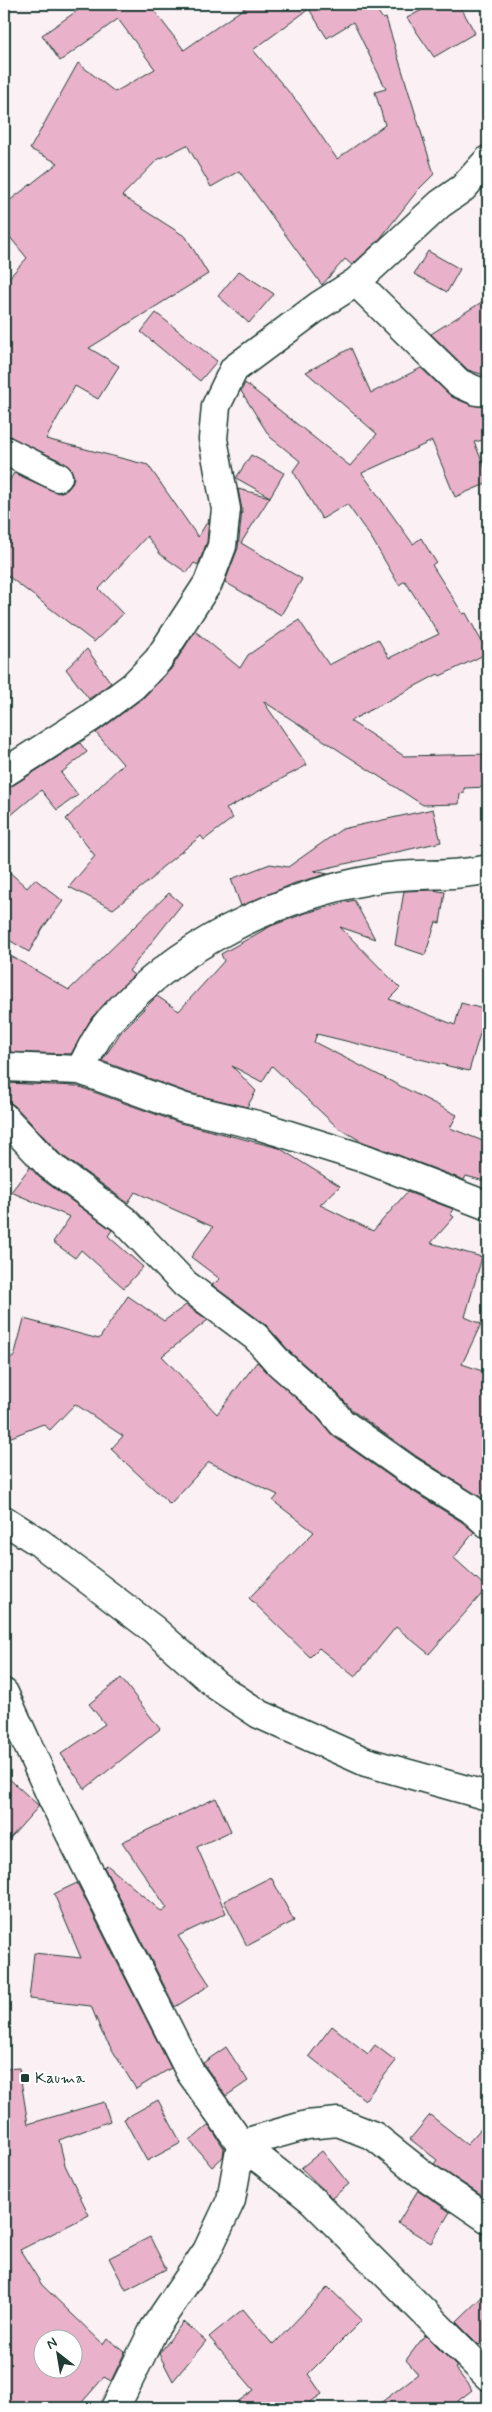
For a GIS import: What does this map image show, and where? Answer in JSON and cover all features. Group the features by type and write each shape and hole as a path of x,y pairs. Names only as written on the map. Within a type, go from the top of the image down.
{"street":[{"path":"4,773 90,718 133,686 158,660 208,583 222,546 226,509 213,439 215,414 216,406 234,369 320,305 356,282 440,204 463,188 488,160"},
{"path":"356,282 459,384 477,391 488,392"},
{"path":"4,450 58,477"},
{"path":"80,1070 108,1022 156,976 203,942 250,918 324,891 376,879 486,873"},
{"path":"4,1067 80,1070 184,1108 257,1125 366,1159 488,1206"},
{"path":"4,1117 49,1166 124,1220 185,1284 256,1337 279,1363 327,1405 342,1423 407,1469 471,1509 488,1524"},
{"path":"4,1520 40,1543 153,1629 217,1686 259,1714 366,1762 488,1796"},
{"path":"4,1693 56,1807 190,2072 241,2144 312,2200 488,2376"},
{"path":"241,2144 307,2125 338,2122 374,2136 422,2174 488,2219"},
{"path":"115,2408 154,2329 211,2242 231,2200 241,2144"}],"building":[{"path":"87,4 149,4 184,50 250,4 382,4 375,8 383,19 386,18 434,174 418,190 379,240 352,265 345,259 322,285 239,171 211,187 187,145 157,160 122,196 186,237 208,274 89,348 119,366 98,399 75,386 46,439 148,465 198,537 209,519 207,542 198,565 194,563 187,573 160,554 147,536 99,589 123,614 94,642 4,573 4,489 14,473 58,493 67,490 72,484 74,477 71,469 65,463 4,434 4,283 27,258 4,230 4,205 58,163 30,149 78,63 115,92 155,69 118,19 60,61 42,35","holes":["309,9 327,38 353,22 386,89 375,92 385,125 337,159 300,105 253,50"]},
{"path":"433,4 459,4 475,33 434,57 407,18"},
{"path":"428,251 460,269 447,292 414,274"},
{"path":"239,271 274,294 249,323 218,296"},
{"path":"488,298 488,376 468,370 431,334"},
{"path":"156,313 217,361 200,381 141,332"},
{"path":"351,348 371,393 421,368 452,397 471,405 488,407 488,439 474,442 488,475 488,483 455,497 432,441 362,473 413,544 421,538 436,562 432,565 463,614 466,613 488,653 440,676 438,674 350,721 404,756 488,754 488,787 464,788 464,793 460,794 459,804 423,805 263,701 307,765 226,809 233,818 204,840 201,836 160,869 153,878 113,909 69,887 95,856 66,819 123,764 96,733 144,697 171,669 195,631 240,668 248,655 299,620 329,665 378,639 389,658 439,634 405,581 399,585 372,539 347,504 322,519 293,471 300,461 270,437 241,391 245,383 350,466 377,434 306,372"},
{"path":"251,455 284,473 270,497 236,478"},
{"path":"238,489 270,497 241,543 302,579 281,615 225,582 238,548 242,510"},
{"path":"87,649 111,683 89,699 66,669"},
{"path":"80,743 87,752 61,773 78,795 57,810 41,790 4,821 4,788 12,786"},
{"path":"433,809 441,842 314,871 328,874 295,883 241,906 231,879 270,864 288,867 342,829"},
{"path":"4,867 27,888 35,879 63,901 43,928 29,952 4,937"},
{"path":"432,890 445,892 440,923 436,922 425,955 395,945 404,891"},
{"path":"169,893 182,904 129,971 134,975 92,1017 71,1054 4,1052 4,952 69,990"},
{"path":"354,900 375,939 340,927 400,988 389,999 455,1025 461,1003 487,1010 469,1071 317,1034 314,1042 457,1115 450,1128 488,1143 488,1182 466,1176 464,1180 361,1141 338,1128 272,1066 262,1082 232,1066 256,1091 247,1107 189,1093 102,1061 121,1032 157,996 179,1011 224,961 221,954 271,926 306,913"},
{"path":"4,1083 77,1086 180,1123 279,1148 340,1186 320,1205 373,1231 407,1192 453,1209 450,1214 454,1217 431,1243 482,1257 465,1317 481,1324 462,1364 488,1373 488,1490 483,1499 416,1456 353,1411 337,1393 290,1352 266,1325 212,1285 220,1279 191,1257 213,1227 135,1192 128,1203 59,1153 15,1106 4,1098"},
{"path":"30,1167 40,1178 112,1230 108,1236 143,1267 124,1288 81,1250 75,1258 53,1242 70,1217 11,1192"},
{"path":"128,1296 164,1321 186,1305 208,1320 162,1356 217,1414 257,1362 316,1416 333,1436 398,1482 462,1522 474,1532 454,1558 487,1588 429,1654 396,1627 355,1677 319,1648 310,1657 249,1598 314,1532 273,1501 278,1495 209,1462 170,1504 111,1449 123,1436 75,1404 50,1430 43,1424 4,1440 4,1358 14,1357 24,1319 99,1339"},
{"path":"121,1678 160,1729 85,1789 61,1754 105,1724 89,1704"},
{"path":"4,1774 39,1806 4,1845"},
{"path":"216,1798 231,1831 197,1847 226,1913 178,1936 210,1985 175,2007 104,1867 107,1865 162,1912 167,1908 122,1842"},
{"path":"271,1877 294,1921 247,1946 224,1901"},
{"path":"77,1883 171,2068 136,2089 102,2033 91,2006 29,1999 34,1953 81,1958 54,1894"},
{"path":"332,2026 368,2054 375,2045 396,2061 365,2100 309,2056"},
{"path":"226,2047 248,2081 226,2096 203,2063"},
{"path":"19,2068 28,2124 104,2102 110,2121 59,2140 65,2165 89,2215 20,2250 42,2285 103,2344 107,2338 125,2352 111,2381 104,2377 77,2408 4,2408 4,2069"},
{"path":"158,2100 181,2143 147,2161 124,2119"},
{"path":"430,2115 467,2144 488,2121 488,2200 434,2164 437,2160 410,2139"},
{"path":"209,2125 224,2148 223,2157 212,2167 190,2141"},
{"path":"322,2151 349,2184 332,2198 301,2168"},
{"path":"418,2190 450,2212 431,2243 398,2223"},
{"path":"150,2237 166,2269 126,2290 109,2258"},
{"path":"328,2287 362,2320 308,2374 322,2394 302,2408 229,2408 254,2390 209,2337 243,2309 273,2345"},
{"path":"488,2291 488,2336 479,2345 456,2322"},
{"path":"183,2322 206,2341 173,2381 159,2354"},
{"path":"425,2335 457,2367 455,2368 472,2390 449,2408 374,2408 418,2374 406,2360"}],"place":[{"name":"Kauma","path":"25,2078"}]}
